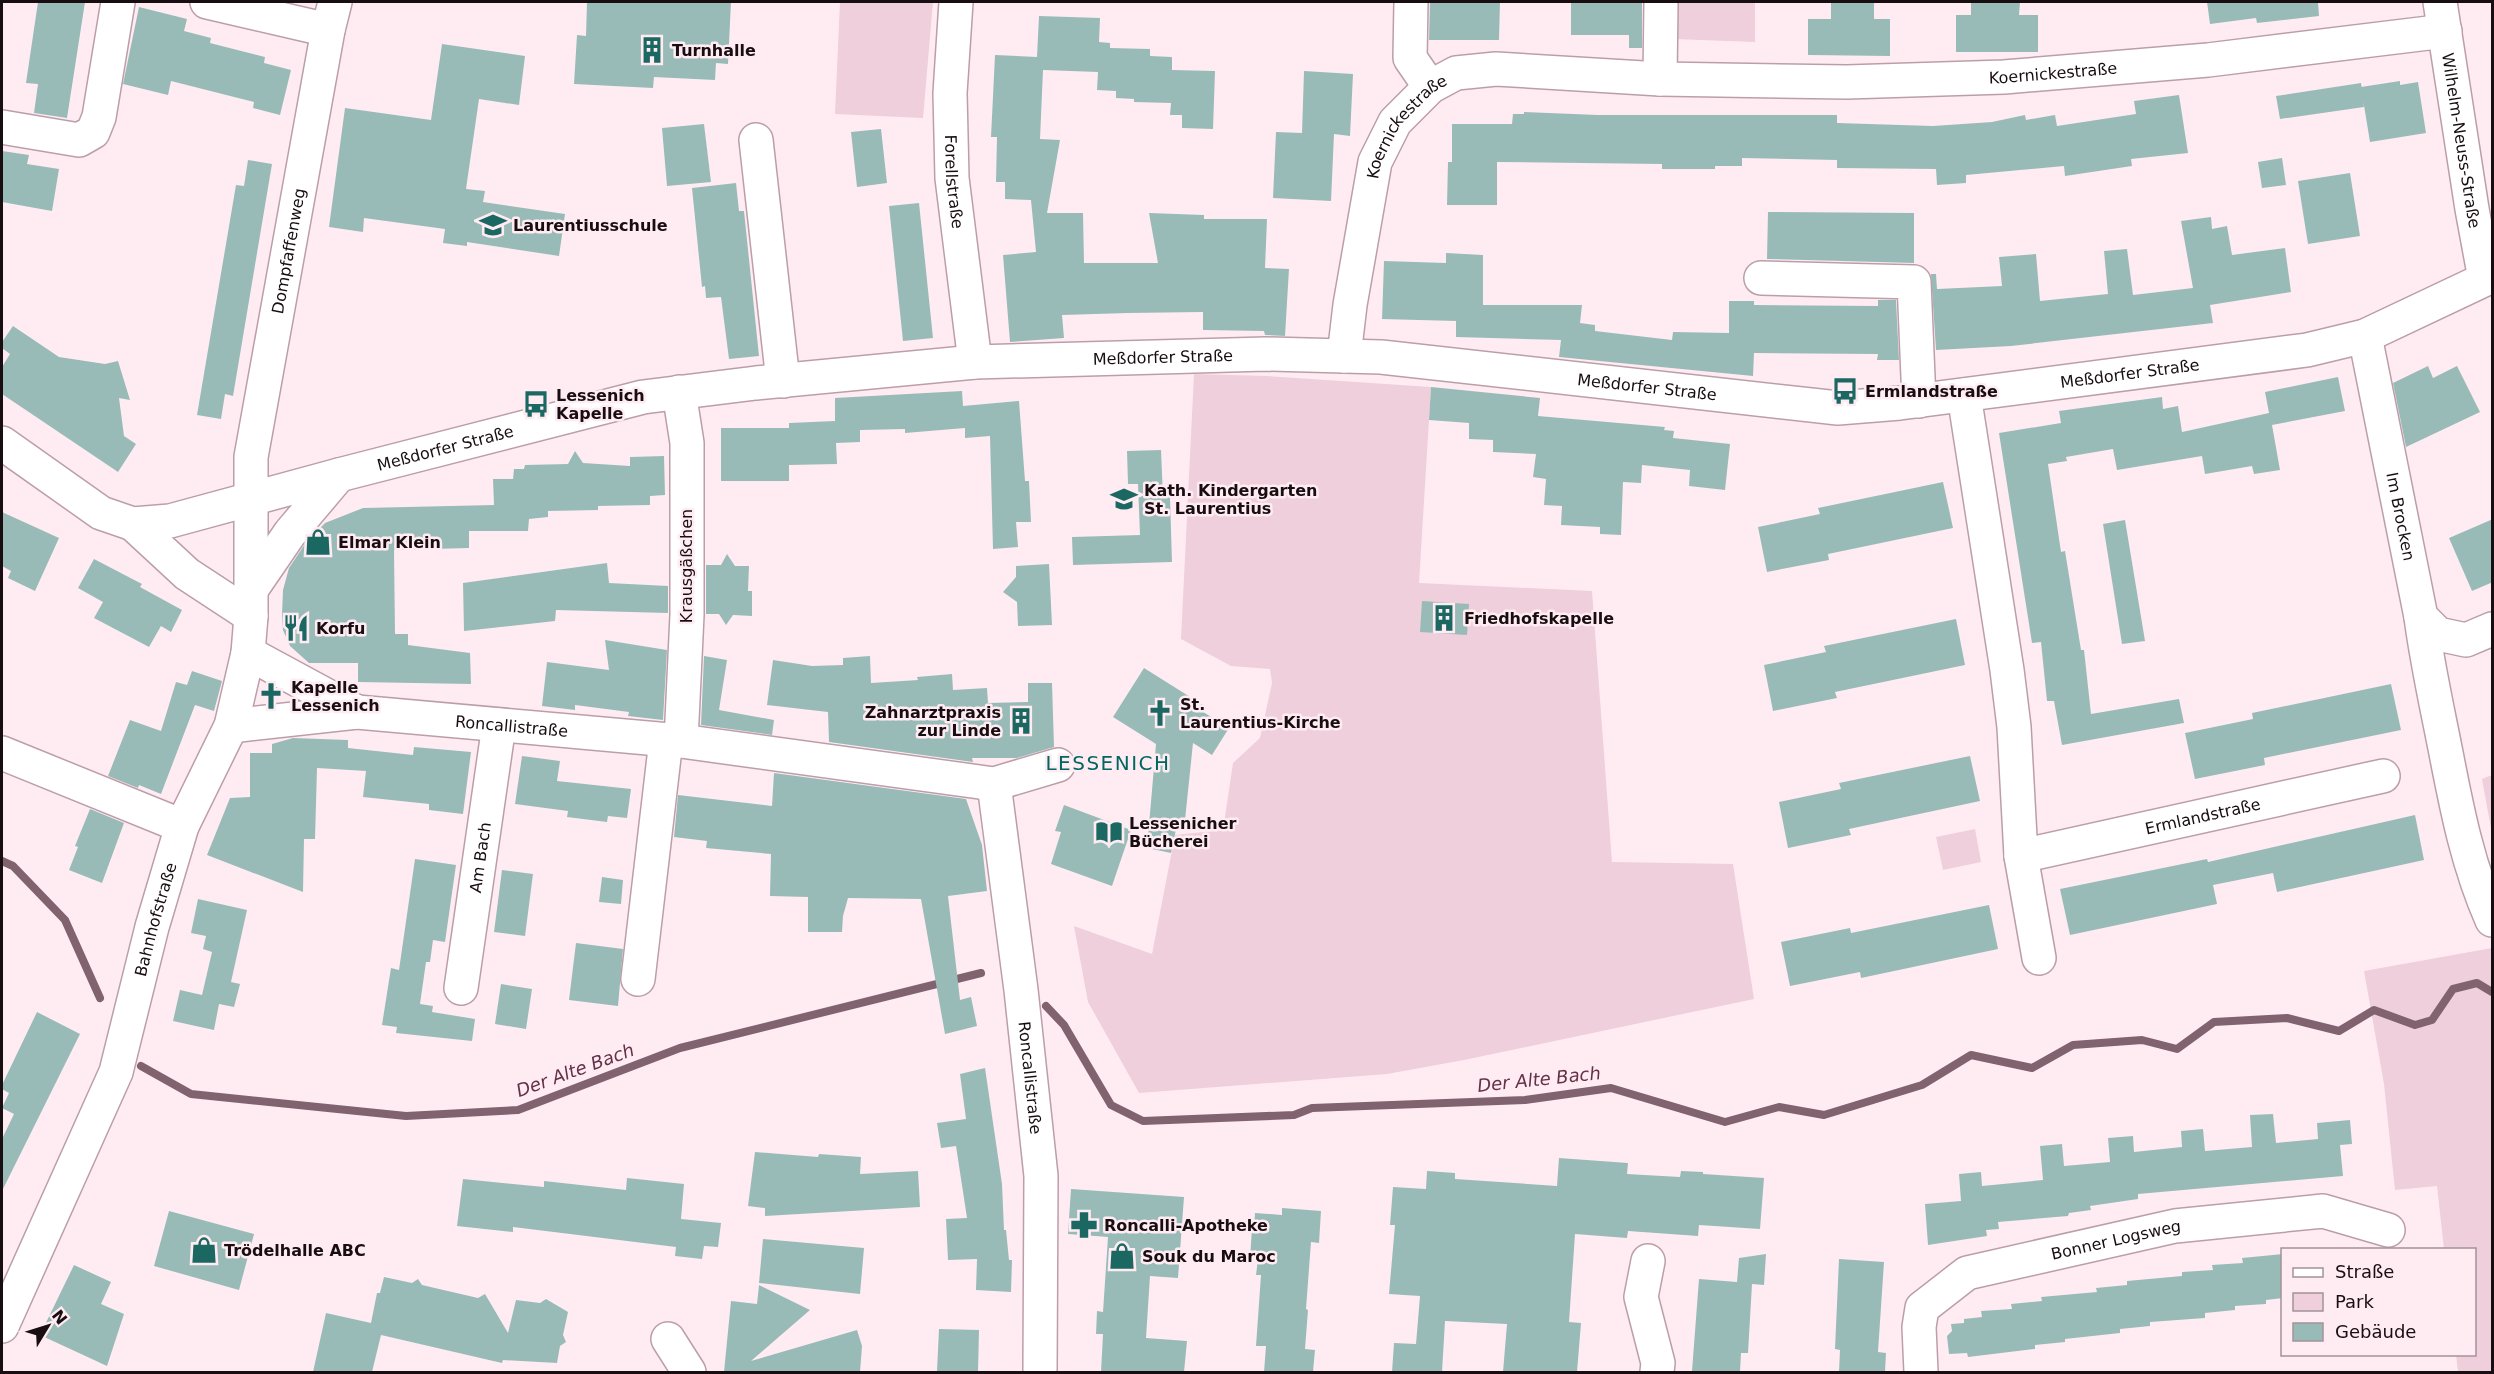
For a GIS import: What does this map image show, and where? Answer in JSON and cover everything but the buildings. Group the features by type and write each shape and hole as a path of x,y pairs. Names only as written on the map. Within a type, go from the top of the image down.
{"street":[{"path":"2,127 79,140 93,132 99,117 118,2"},
{"path":"207,2 332,16"},
{"name":"Forellstraße","path":"956,2 950,93 952,178 975,362"},
{"path":"1411,2 1410,58 1430,87"},
{"path":"1660,79 1661,2"},
{"name":"Dompfaffenweg","path":"250,501 251,457 332,16"},
{"name":"Koernickestraße","path":"1344,356 1350,305 1375,162 1395,122 1430,87 1456,73 1496,69 1660,79 1847,82 2045,75 2208,60 2443,16"},
{"name":"Wilhelm-Neuss-Straße","path":"2443,16 2472,209 2489,277"},
{"path":"756,140 783,381"},
{"name":"Meßdorfer Straße","path":"133,525 170,521 643,397 678,392 975,362 1266,354 1381,357 1838,408 1919,401 2307,350 2365,336 2489,277"},
{"path":"1761,278 1914,282 1919,401"},
{"name":"Im Brocken","path":"2365,336 2462,834 2477,886 2493,920"},
{"name":"Krausgäßchen","path":"673,741 687,615 687,443 678,392"},
{"path":"1964,395 2007,670 2013,727 2020,856 2039,958"},
{"path":"2,443 101,513 133,525 187,574 252,602 290,533 339,475"},
{"name":"Bahnhofstraße","path":"2,1326 116,1072 152,927 182,826 231,726 248,653 252,602 250,501"},
{"path":"2421,617 2438,634 2466,640 2493,628"},
{"name":"Roncallistraße","path":"248,653 357,712"},
{"name":"Roncallistraße","path":"231,726 357,712 673,741 994,784 1058,765"},
{"name":"Am Bach","path":"461,988 499,725"},
{"path":"638,979 673,741"},
{"path":"2,753 182,826"},
{"name":"Ermlandstraße","path":"2020,856 2383,776"},
{"name":"Roncallistraße","path":"994,784 1021,990 1041,1176 1040,1372"},
{"name":"Bonner Logsweg","path":"1921,1372 1919,1327 1922,1308 1967,1273 2175,1226 2323,1211 2388,1230"},
{"path":"1648,1261 1641,1297 1658,1363 1657,1372"},
{"path":"668,1339 689,1372"}],"green space":[{"path":"840,2 933,2 923,118 835,114"},
{"path":"1673,2 1755,2 1755,42 1673,39"},
{"path":"1194,374 1267,376 1431,387 1419,583 1592,591 1612,862 1733,864 1754,999 1387,1074 1139,1093 1088,1002 1074,926 1152,954 1175,835 1223,830 1233,763 1260,738 1272,683 1270,669 1231,666 1181,639"},
{"path":"2492,775 2492,834 2482,779"},
{"path":"1975,829 1981,862 1943,870 1936,837"},
{"path":"2492,948 2492,1372 2458,1372 2456,1356 2476,1356 2476,1248 2444,1248 2437,1186 2395,1190 2384,1084 2364,971"}],"waterway":[{"name":"Der Alte Bach","path":"2,861 13,866 65,920 100,998"},
{"name":"Der Alte Bach","path":"141,1066 191,1094 406,1116 518,1110 680,1048 981,973"},
{"name":"Der Alte Bach","path":"1046,1006 1064,1025 1111,1105 1143,1121 1294,1115 1312,1108 1525,1100 1611,1088 1725,1122 1779,1107 1824,1115 1922,1085 1971,1055 2032,1068 2073,1045 2142,1040 2177,1049 2214,1022 2287,1018 2339,1031 2374,1010 2415,1025 2432,1020 2453,989 2477,983 2492,992"}],"place":[{"name":"Turnhalle","path":"652,50"},
{"name":"Laurentiusschule","path":"493,225"},
{"name":"Ermlandstraße","path":"1845,391"},
{"name":"Lessenich Kapelle","path":"536,404"},
{"name":"Kath. Kindergarten St. Laurentius","path":"1124,499"},
{"name":"Elmar Klein","path":"318,542"},
{"name":"Friedhofskapelle","path":"1444,618"},
{"name":"Korfu","path":"296,628"},
{"name":"Kapelle Lessenich","path":"271,696"},
{"name":"St. Laurentius-Kirche","path":"1160,713"},
{"name":"Zahnarztpraxis zur Linde","path":"1021,721"},
{"name":"Lessenicher Bücherei","path":"1109,832"},
{"name":"Roncalli-Apotheke","path":"1084,1225"},
{"name":"Trödelhalle ABC","path":"204,1250"},
{"name":"Souk du Maroc","path":"1122,1256"}],"district":[{"name":"LESSENICH","path":"1108,763"}]}
